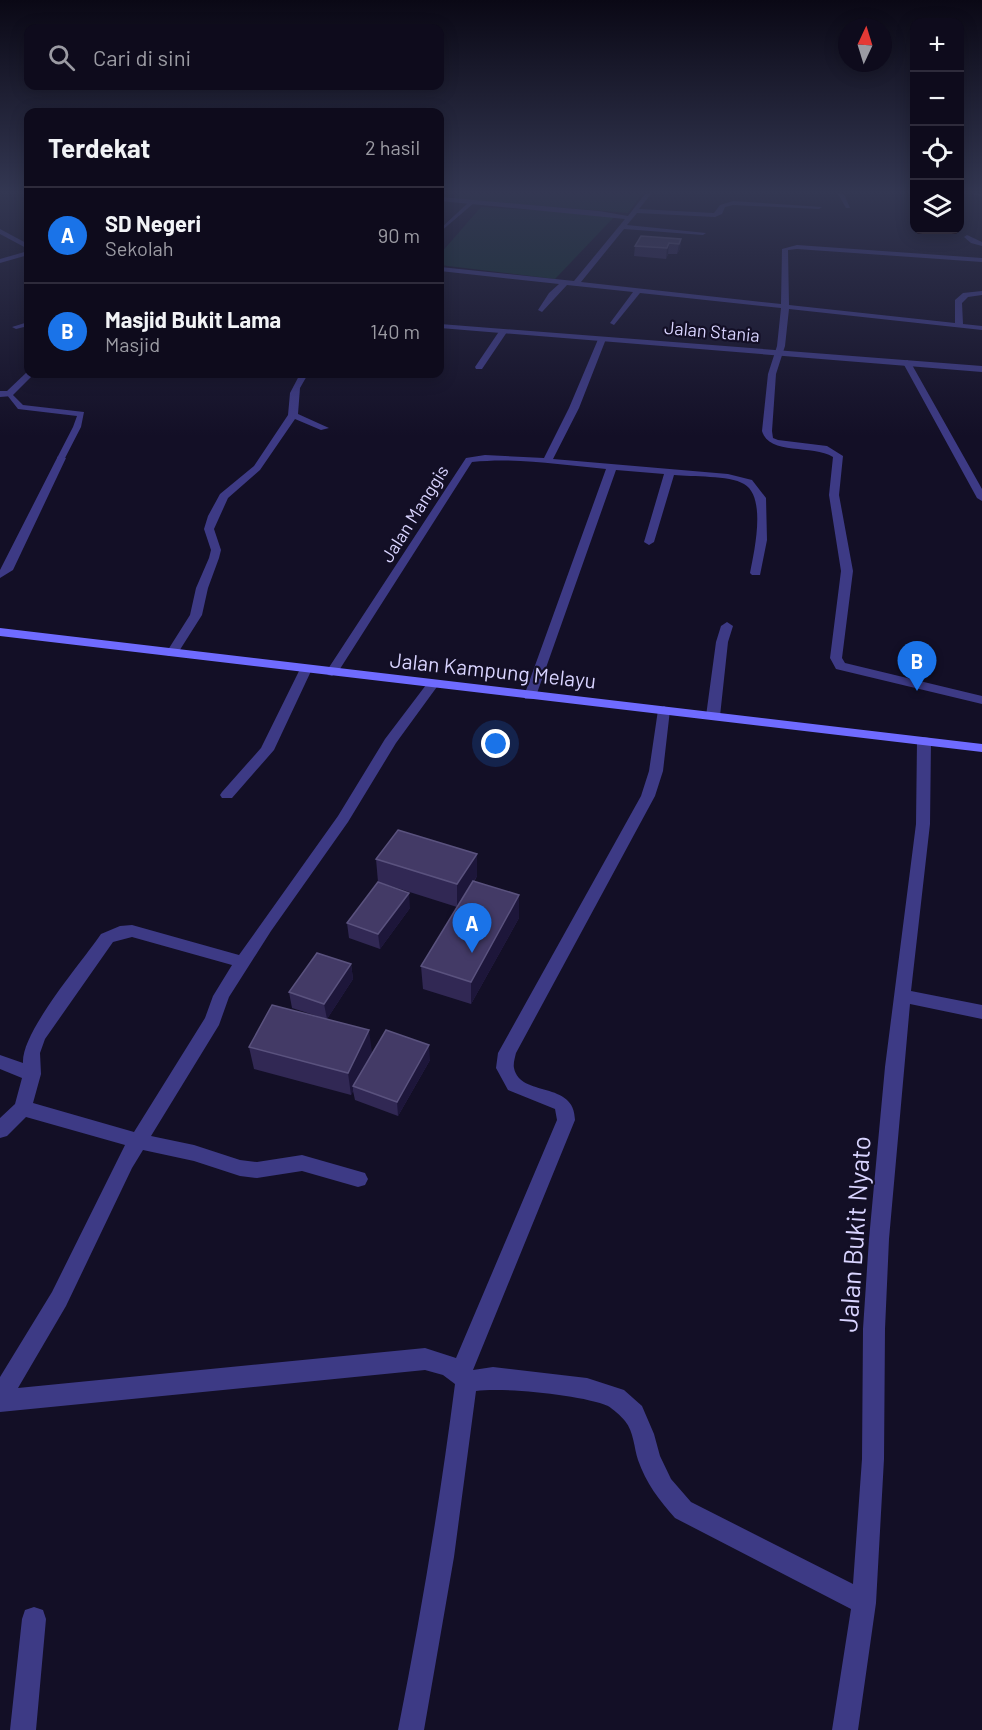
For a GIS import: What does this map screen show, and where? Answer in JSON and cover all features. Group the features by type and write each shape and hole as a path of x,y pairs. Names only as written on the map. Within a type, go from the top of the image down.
{"main road":[{"name":"Jalan Kampung Melayu","path":"0,632 982,748"}],"street":[{"path":"492,275 982,328"},
{"path":"576,284 583,275"},
{"path":"785,275 785,308 781,346 772,374 767,431 769,439 781,446 827,449 838,456 834,495 847,571 836,658 840,666 982,700"},
{"path":"542,310 552,295 566,283"},
{"path":"614,323 638,291"},
{"path":"960,327 958,302 966,295 982,293"},
{"path":"16,327 24,325"},
{"name":"Jalan Stania","path":"444,326 982,369"},
{"path":"479,367 503,332"},
{"path":"602,339 574,408 547,461 728,477 748,482 756,489 760,498 762,540 756,573"},
{"path":"907,363 982,498"},
{"path":"4,394 25,378"},
{"path":"172,652 196,615 202,588 214,558 216,550 209,529 213,516 224,496 257,468 294,415 293,393 300,378"},
{"path":"294,415 324,428"},
{"path":"0,574 6,570 61,458"},
{"name":"Jalan Manggis","path":"332,672 469,460 485,458 547,461"},
{"path":"530,696 612,467"},
{"path":"649,542 670,472"},
{"path":"713,716 722,642 727,626"},
{"path":"226,795 267,750 306,669"},
{"path":"0,1399 59,1299 125,1162 213,1020 220,996 265,927 343,819 390,742 433,684"},
{"path":"411,1730 430,1633 458,1457 464,1377 566,1120 566,1109 561,1104 514,1085 505,1068 507,1053 648,796 656,771 664,710"},
{"name":"Jalan Bukit Nyato","path":"845,1730 864,1603 873,1459 874,1329 879,1239 902,996 923,824 924,741"},
{"path":"0,1130 23,1108 32,1074 31,1053 38,1036 107,939 120,932 132,931 242,962"},
{"path":"902,996 982,1012"},
{"path":"0,1062 32,1074"},
{"path":"23,1108 240,1167 257,1170 302,1163 358,1179"},
{"path":"0,1399 425,1359 451,1366 464,1377 494,1378 587,1389 616,1398 634,1414 643,1434 649,1459 663,1487 683,1510 864,1603"},
{"path":"22,1730 34,1619"}],"lane":[{"path":"4,394 21,407 81,414 77,428 61,458"}],"green space":[{"path":"520,275 559,275 555,279"}],"building":[{"path":"398,830 477,854 457,884 376,859"},
{"path":"473,881 519,895 471,982 421,966"},
{"path":"378,882 409,893 378,934 347,923"},
{"path":"317,953 351,964 324,1004 289,992"},
{"path":"272,1005 369,1030 348,1073 249,1047"},
{"path":"386,1030 429,1045 397,1102 353,1086"}],"place":[{"name":"Masjid Bukit Lama","path":"917,691"},
{"name":"SD Negeri","path":"472,953"}]}
